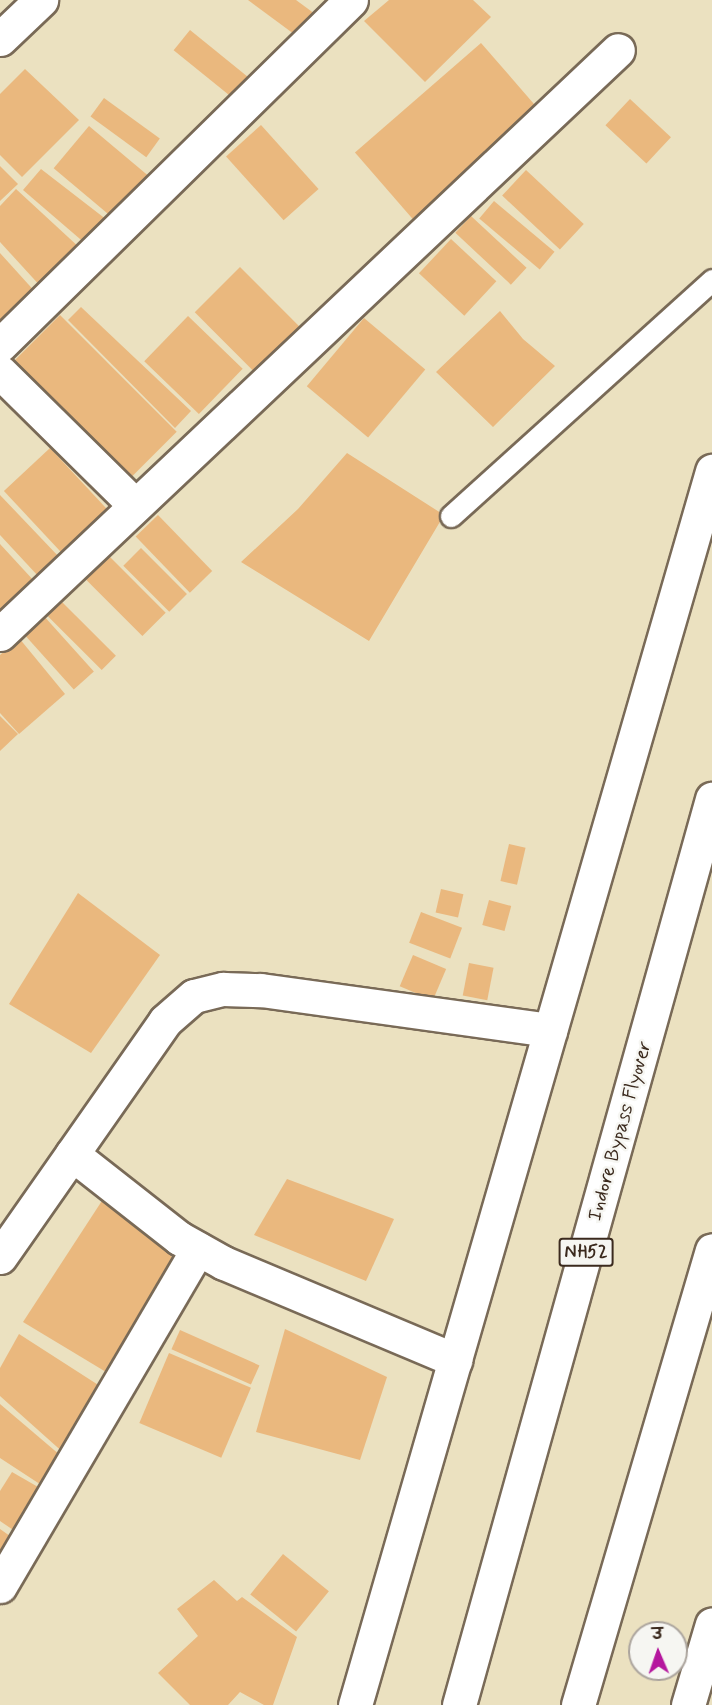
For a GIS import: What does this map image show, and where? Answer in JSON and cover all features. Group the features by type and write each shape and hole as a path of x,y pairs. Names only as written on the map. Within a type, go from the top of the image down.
{"main road":[{"path":"0,39 41,0"},
{"path":"0,345 351,0"},
{"path":"0,634 618,50"},
{"path":"0,372 135,505"},
{"path":"355,1705 712,471"},
{"name":"Indore Bypass Flyover","path":"459,1705 712,799"},
{"path":"0,1257 165,1021 194,996 223,989 261,990 550,1030"},
{"path":"72,1154 198,1249 455,1360"},
{"path":"0,1586 198,1249"},
{"path":"578,1705 712,1250"},
{"path":"698,1692 712,1624"}],"lane":[{"path":"451,516 712,280"}],"building":[{"path":"248,0 296,0 315,14 298,37"},
{"path":"389,0 473,0 491,17 425,82 364,21"},
{"path":"190,30 258,85 242,106 174,50"},
{"path":"481,43 539,110 413,220 355,153"},
{"path":"25,69 79,120 22,177 0,155 0,94"},
{"path":"104,98 160,139 146,157 90,117"},
{"path":"630,99 671,137 646,164 605,125"},
{"path":"261,125 319,189 284,220 226,156"},
{"path":"89,126 148,175 113,218 54,168"},
{"path":"0,166 18,184 0,201"},
{"path":"41,169 107,220 87,245 23,190"},
{"path":"526,170 584,224 560,249 502,196"},
{"path":"16,189 81,249 43,289 0,242 0,206"},
{"path":"494,201 555,252 540,269 479,219"},
{"path":"471,216 527,268 511,285 455,233"},
{"path":"451,239 496,281 464,316 419,273"},
{"path":"0,253 38,295 0,330"},
{"path":"240,267 299,326 254,372 195,312"},
{"path":"81,307 191,411 175,428 68,320"},
{"path":"500,311 523,339 555,366 493,427 436,372"},
{"path":"60,315 177,432 126,482 10,365"},
{"path":"188,316 243,369 199,414 144,361"},
{"path":"364,318 425,369 368,438 307,386"},
{"path":"50,448 110,512 64,555 4,491"},
{"path":"347,453 444,515 369,641 241,562 298,509"},
{"path":"0,495 60,558 39,577 0,535"},
{"path":"158,515 212,571 190,593 136,537"},
{"path":"0,544 35,582 0,615"},
{"path":"141,548 187,594 169,612 123,566"},
{"path":"107,554 166,613 142,636 84,577"},
{"path":"60,600 116,656 102,670 46,614"},
{"path":"43,615 94,671 74,690 23,633"},
{"path":"19,638 65,694 19,734 0,713 0,655"},
{"path":"0,716 18,734 0,751"},
{"path":"509,844 526,848 517,885 500,881"},
{"path":"441,889 463,894 458,918 436,912"},
{"path":"78,893 160,955 91,1053 9,1004"},
{"path":"489,900 511,906 504,931 482,925"},
{"path":"421,912 462,928 450,959 409,943"},
{"path":"413,955 446,969 433,1000 400,986"},
{"path":"469,963 494,968 487,1000 463,995"},
{"path":"287,1179 394,1219 366,1281 254,1235"},
{"path":"109,1190 182,1267 116,1378 23,1322"},
{"path":"285,1329 387,1377 360,1460 256,1432"},
{"path":"180,1330 259,1365 251,1385 171,1349"},
{"path":"19,1334 103,1388 66,1455 0,1396 0,1368"},
{"path":"169,1353 251,1388 221,1458 139,1423"},
{"path":"0,1404 67,1461 52,1492 0,1458"},
{"path":"12,1472 52,1495 25,1538 0,1521 0,1491"},
{"path":"0,1529 20,1543 0,1571"},
{"path":"283,1554 329,1591 296,1632 250,1594"},
{"path":"214,1580 237,1601 242,1597 297,1637 273,1705 264,1705 240,1692 228,1705 190,1705 158,1673 198,1636 177,1609"}]}
